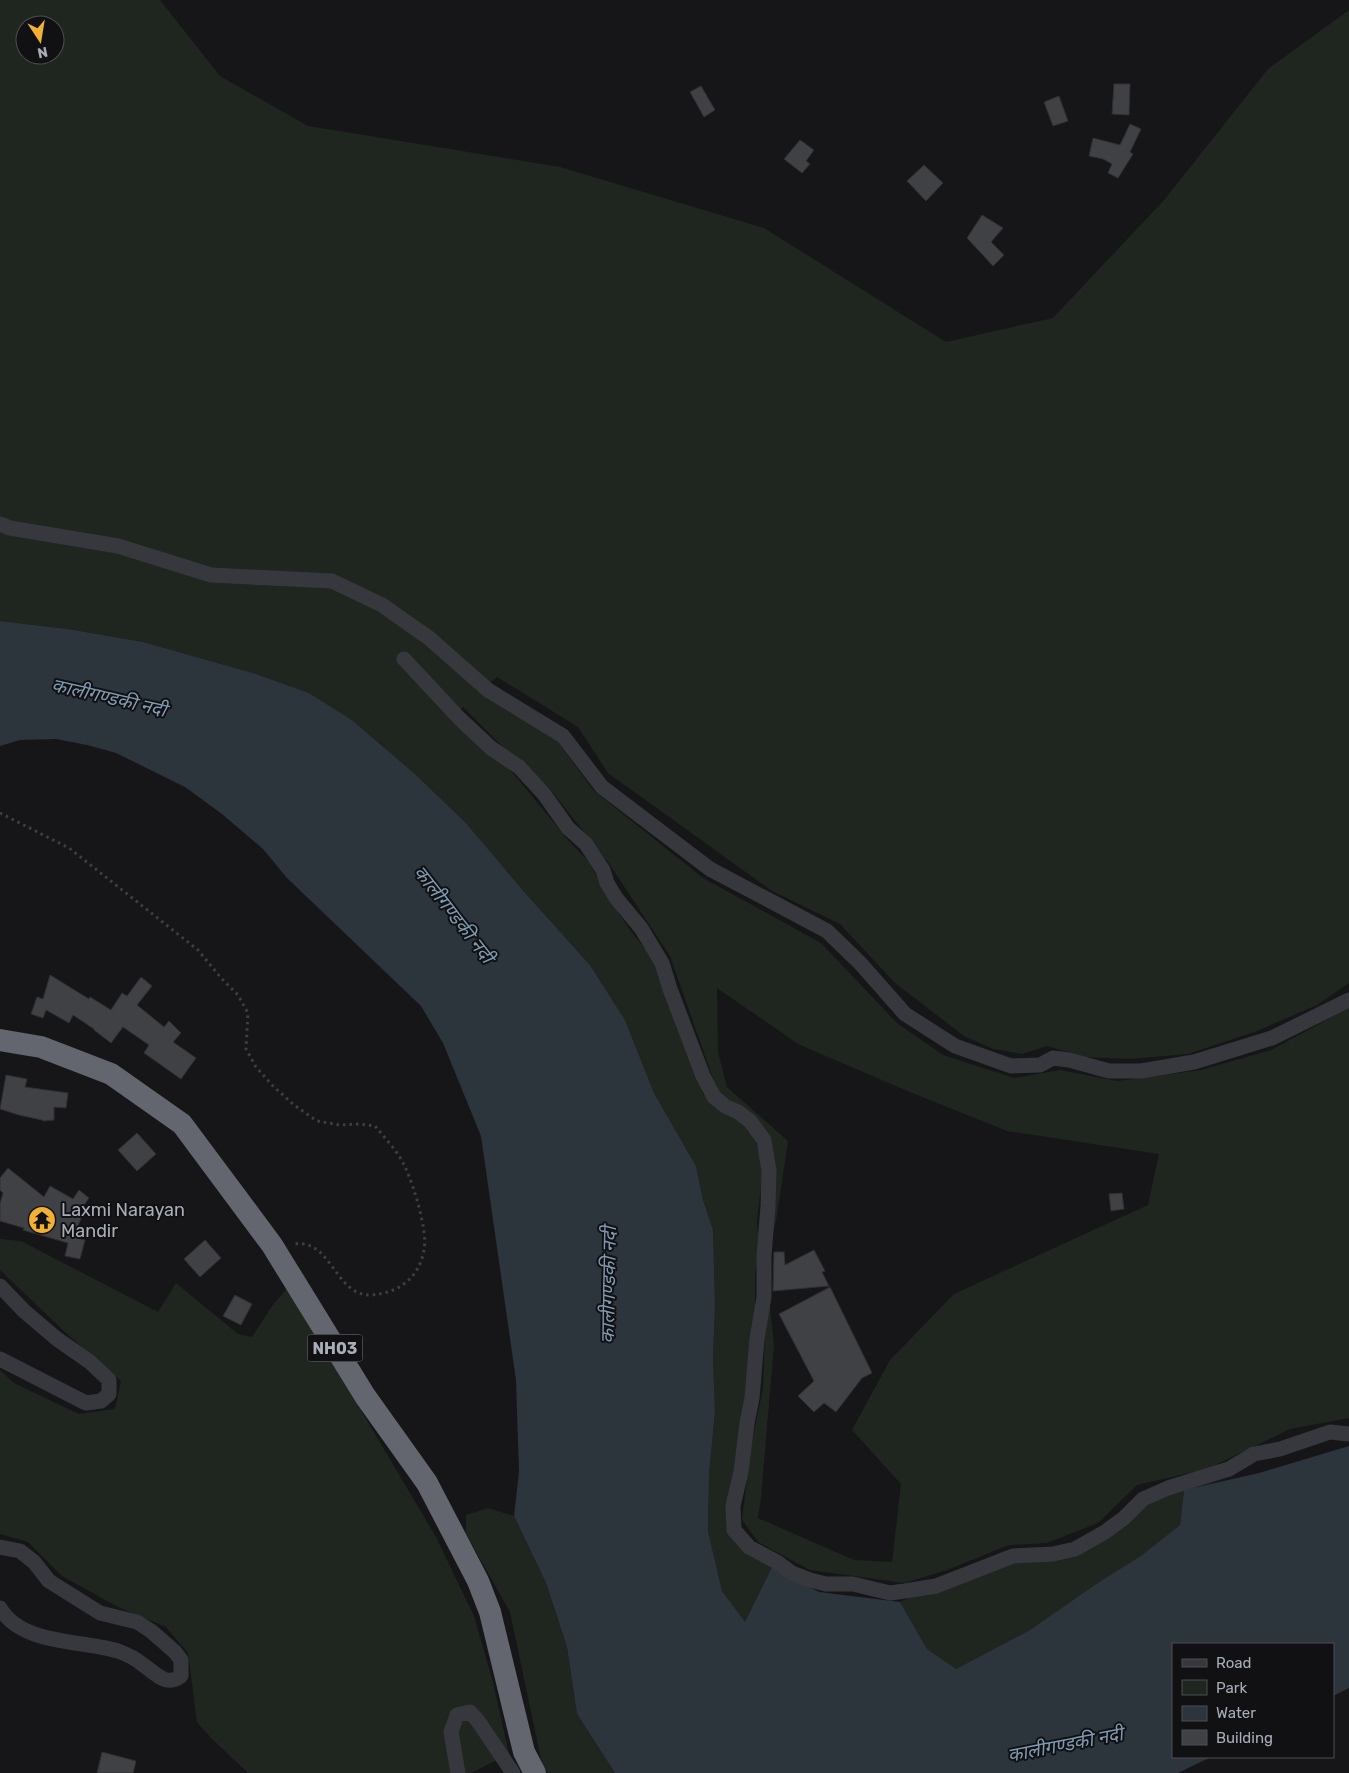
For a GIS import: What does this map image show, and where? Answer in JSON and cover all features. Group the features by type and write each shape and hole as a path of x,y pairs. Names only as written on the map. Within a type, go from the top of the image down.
{"highway":[{"name":"NH03","path":"0,1040 41,1047 111,1074 182,1124 272,1245 365,1396 427,1483 478,1581 490,1612 524,1752 535,1773"}],"street":[{"path":"0,524 10,528 118,546 211,575 332,581 382,605 429,638 488,690 563,736 602,787 710,869 827,931 860,963 905,1014 955,1046 1011,1066 1040,1065 1054,1058 1069,1060 1109,1071 1141,1071 1194,1062 1272,1038 1349,1000"},
{"path":"404,659 491,748 519,767 544,794 568,828 586,844 603,870 616,898 641,928 662,963 670,989 714,1097 750,1121 764,1140 769,1171 764,1256 764,1297 756,1339 752,1398 741,1472 733,1506 734,1530 750,1547 792,1573 826,1584 852,1584 890,1593 936,1586 1013,1556 1053,1554 1075,1549 1105,1532 1124,1518 1143,1499 1168,1488 1229,1468 1254,1454 1280,1450 1330,1432 1349,1434"},
{"path":"0,1286 57,1339 90,1362 109,1380 109,1394 101,1401 86,1403 0,1359"},
{"path":"0,1547 20,1551 34,1562 49,1581 100,1613 137,1622 150,1631 175,1652 181,1660 181,1676 176,1680 169,1681 120,1652 44,1638 5,1617 0,1608"},
{"path":"458,1773 450,1732 457,1715 470,1712 513,1773"}],"path":[{"path":"0,813 69,848 198,950 238,995 248,1013 246,1049 256,1067 272,1085 294,1106 317,1121 340,1125 358,1124 375,1126 389,1142 406,1168 415,1193 424,1232 425,1249 418,1268 409,1282 388,1293 369,1295 355,1291 339,1276 317,1250 304,1244 272,1245"}],"green space":[{"path":"0,0 160,0 220,76 308,126 560,167 764,228 946,342 1053,318 1165,199 1268,69 1349,10 1349,983 1317,1005 1257,1031 1188,1054 1129,1059 1085,1057 1047,1046 1022,1054 993,1049 964,1036 895,983 840,924 772,891 608,773 578,727 497,677 481,691 556,739 593,790 703,878 821,943 897,1023 943,1055 1014,1078 1060,1070 1117,1081 1201,1070 1271,1050 1349,1008 1349,1418 1290,1429 1207,1469 1137,1485 1098,1523 1047,1543 1009,1545 947,1570 904,1583 810,1570 758,1542 742,1520 751,1445 763,1389 766,1297 765,1256 772,1170 768,1137 741,1106 718,1093 670,956 608,862 550,789 502,746 463,707 449,719 512,772 569,841 590,863 604,891 630,930 653,959 669,1007 677,1022 703,1094 718,1109 754,1133 763,1169 757,1221 759,1244 755,1277 755,1316 750,1375 727,1528 735,1543 772,1567 745,1623 722,1591 708,1531 709,1474 715,1412 713,1230 703,1200 696,1166 654,1093 625,1020 590,965 526,894 466,823 415,774 352,720 309,693 253,673 143,642 68,629 0,621","holes":["717,988 798,1044 1007,1131 1159,1154 1148,1205 954,1294 890,1360 852,1430 901,1484 892,1562 854,1560 758,1518 774,1345 766,1256 776,1221 788,1141 727,1087 718,1052"]},
{"path":"0,1239 21,1241 158,1312 176,1283 238,1334 252,1337 272,1306 288,1287 436,1537 474,1616 493,1682 509,1754 471,1773 248,1773 197,1722 188,1653 166,1627 118,1607 62,1576 28,1542 0,1534 0,1370 14,1383 79,1414 115,1409 121,1381 67,1334 0,1270"},
{"path":"1184,1490 1180,1525 1141,1557 1096,1584 1030,1630 956,1669 927,1649 900,1602 1015,1560 1071,1557 1151,1501"},
{"path":"488,1508 514,1516 546,1583 567,1647 577,1714 615,1773 548,1773 542,1764 510,1612 466,1534 466,1515"}],"water":[{"name":"कालीगण्डकी नदी","path":"0,621 68,629 143,642 253,673 309,693 352,720 415,774 466,823 526,894 590,965 625,1020 654,1093 696,1166 703,1200 713,1230 715,1412 709,1474 708,1531 722,1591 745,1622 772,1567 819,1592 900,1602 927,1649 956,1669 1030,1630 1096,1584 1141,1556 1180,1525 1184,1490 1259,1473 1349,1446 1349,1688 1334,1696 1334,1643 1172,1643 1172,1758 1209,1758 1178,1773 615,1773 577,1714 567,1647 546,1583 514,1516 519,1472 516,1380 481,1136 443,1043 421,1006 287,878 263,849 222,814 185,787 116,753 87,745 56,739 20,740 0,746"}],"building":[{"path":"1114,84 1130,84 1129,115 1112,114"},
{"path":"701,86 715,110 704,117 690,92"},
{"path":"1059,96 1068,121 1053,126 1044,102"},
{"path":"1130,124 1141,129 1130,152 1133,154 1118,178 1108,173 1112,164 1103,159 1089,156 1093,138 1120,145"},
{"path":"800,140 814,150 806,161 810,164 802,173 784,159"},
{"path":"924,165 943,183 926,201 907,181"},
{"path":"982,215 1003,228 991,242 1004,255 993,266 967,238"},
{"path":"50,975 111,1010 122,993 127,996 141,977 152,986 137,1005 164,1027 169,1021 181,1033 173,1042 196,1058 181,1079 144,1053 149,1045 123,1027 111,1043 73,1015 69,1023 46,1010 43,1018 31,1014 37,997 43,999"},
{"path":"6,1075 27,1079 25,1087 68,1093 66,1108 54,1107 54,1120 43,1121 0,1109"},
{"path":"137,1133 156,1154 137,1171 118,1150"},
{"path":"8,1168 44,1197 50,1186 73,1199 79,1190 89,1198 79,1212 83,1214 73,1237 85,1240 80,1259 65,1256 68,1243 0,1221 0,1204 3,1193 0,1190 0,1178"},
{"path":"1122,1193 1124,1209 1111,1211 1109,1194"},
{"path":"205,1240 221,1258 200,1277 184,1259"},
{"path":"814,1250 825,1271 822,1272 829,1286 773,1291 774,1252 784,1252 785,1265"},
{"path":"830,1287 872,1373 862,1378 836,1412 824,1403 814,1412 798,1396 814,1381 779,1314"},
{"path":"235,1295 252,1304 241,1325 223,1316"},
{"path":"102,1752 136,1761 133,1773 97,1773"}],"place":[{"name":"Laxmi Narayan Mandir","path":"42,1220"}]}
